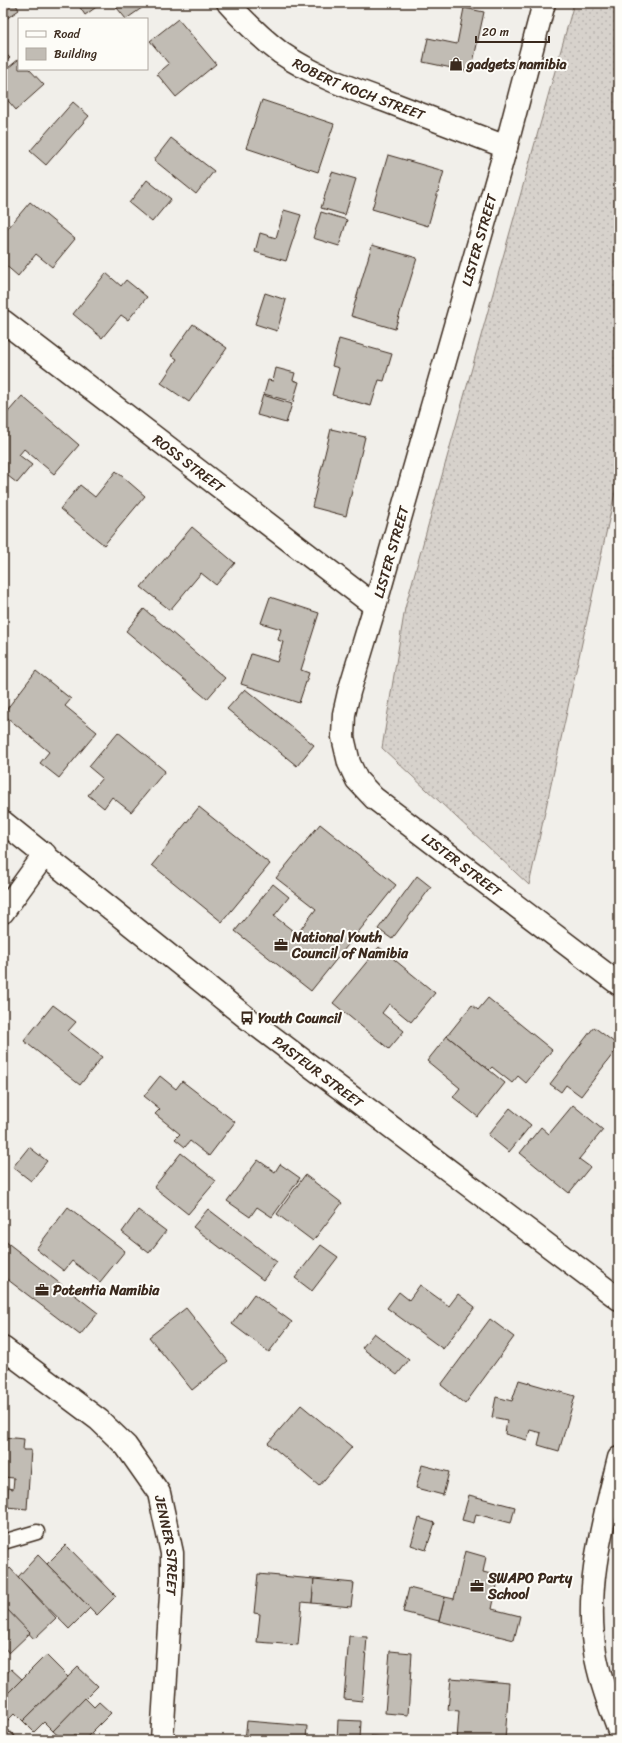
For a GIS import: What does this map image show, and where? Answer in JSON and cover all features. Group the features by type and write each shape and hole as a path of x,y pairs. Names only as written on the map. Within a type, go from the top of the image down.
{"street":[{"name":"ROBERT KOCH STREET","path":"228,3 246,23 263,38 282,53 307,69 342,85 506,147"},
{"name":"LISTER STREET","path":"544,3 506,147 349,692 344,714 343,737 349,762 356,780 374,798 619,984"},
{"name":"ROSS STREET","path":"3,321 375,606"},
{"name":"PASTEUR STREET","path":"3,822 45,854 247,1018 619,1299"},
{"path":"3,912 45,854"},
{"name":"JENNER STREET","path":"3,1348 99,1420 126,1446 159,1493 172,1553 172,1579 162,1740"},
{"path":"619,1458 599,1542 593,1582 592,1618 596,1657 604,1690 619,1731"}],"lane":[{"path":"3,1542 37,1532"},
{"path":"3,1738 8,1740"}],"shaded area":[{"path":"574,3 619,3 619,474 529,885 382,748 405,608"}],"building":[{"path":"3,3 15,3 19,10 3,21"},
{"path":"77,3 102,3 85,15"},
{"path":"113,3 149,3 127,18 125,18"},
{"path":"464,8 484,12 471,72 423,62 428,38 457,44"},
{"path":"178,19 216,64 176,97 157,74 169,64 150,41"},
{"path":"3,51 10,58 3,64"},
{"path":"18,60 18,70 30,70 44,85 16,110 3,95 3,72"},
{"path":"262,100 334,124 318,172 246,148"},
{"path":"73,102 89,116 46,165 30,151"},
{"path":"171,138 214,171 196,194 154,160"},
{"path":"388,155 444,171 428,226 372,209"},
{"path":"332,172 356,179 345,215 321,208"},
{"path":"147,180 171,199 152,222 129,203"},
{"path":"30,202 75,239 52,267 36,254 18,276 3,263 3,234"},
{"path":"284,210 301,215 286,261 255,252 260,233 276,238"},
{"path":"321,212 347,220 339,246 313,238"},
{"path":"372,245 417,258 395,329 351,316"},
{"path":"106,273 121,286 126,280 147,297 128,320 121,315 102,338 73,314"},
{"path":"265,293 286,300 277,331 255,324"},
{"path":"193,324 227,348 189,402 161,383 177,359 171,355"},
{"path":"339,339 392,354 384,381 379,380 371,406 332,395 339,368 332,366"},
{"path":"276,368 295,373 293,380 299,382 293,402 264,394 268,380 273,381"},
{"path":"263,395 292,404 286,423 257,415"},
{"path":"22,396 79,445 54,474 24,449 19,455 32,465 17,483 3,472 3,418"},
{"path":"331,429 365,437 346,516 312,507"},
{"path":"116,471 145,496 104,545 60,509 80,485 95,497"},
{"path":"192,527 235,563 216,585 201,573 170,610 141,587"},
{"path":"270,597 319,613 301,670 309,673 299,703 241,684 251,654 277,662 283,642 278,640 281,629 261,623"},
{"path":"144,609 225,678 207,699 126,631"},
{"path":"36,671 71,699 65,706 97,732 59,778 40,763 49,752 3,714"},
{"path":"245,689 314,745 297,766 227,709"},
{"path":"118,732 165,771 131,812 112,797 104,808 88,795 102,778 89,767"},
{"path":"199,807 270,864 222,922 152,865"},
{"path":"320,824 396,885 311,991 235,931 273,884 289,897 274,916 297,934 316,909 276,878"},
{"path":"417,876 431,887 392,939 378,929"},
{"path":"379,947 435,993 411,1022 389,1004 382,1013 404,1031 389,1049 333,1003"},
{"path":"488,998 552,1050 526,1083 518,1076 512,1083 492,1067 489,1070 447,1036 472,1005 478,1010"},
{"path":"53,1005 76,1022 68,1031 102,1057 80,1085 24,1041"},
{"path":"594,1027 619,1046 581,1096 566,1085 561,1092 550,1084"},
{"path":"447,1036 505,1083 478,1117 453,1097 460,1088 427,1061"},
{"path":"160,1076 176,1089 182,1081 235,1122 209,1156 190,1141 185,1147 175,1139 180,1134 155,1114 160,1109 144,1096"},
{"path":"573,1105 603,1130 579,1159 590,1167 569,1193 520,1153 541,1127 549,1134"},
{"path":"510,1108 531,1125 509,1152 488,1135"},
{"path":"29,1147 47,1161 31,1181 13,1167"},
{"path":"181,1153 216,1181 188,1214 154,1187"},
{"path":"258,1160 275,1172 280,1164 300,1178 272,1217 257,1207 250,1217 227,1201"},
{"path":"305,1175 342,1203 313,1241 277,1214"},
{"path":"68,1207 125,1251 100,1282 72,1261 64,1271 36,1249"},
{"path":"208,1209 277,1262 263,1280 193,1227"},
{"path":"138,1210 166,1231 149,1253 122,1232"},
{"path":"5,1241 98,1313 80,1335 3,1276 3,1244"},
{"path":"321,1245 338,1257 312,1291 295,1278"},
{"path":"420,1285 449,1306 458,1294 475,1307 443,1349 387,1308 399,1292 409,1300"},
{"path":"254,1294 292,1322 269,1352 232,1324"},
{"path":"186,1308 228,1361 192,1390 149,1337"},
{"path":"490,1319 514,1337 465,1404 441,1385"},
{"path":"374,1333 409,1360 397,1375 362,1348"},
{"path":"519,1380 575,1396 559,1451 538,1445 541,1433 530,1430 527,1440 505,1434 507,1420 492,1417 496,1397 512,1401"},
{"path":"301,1405 352,1447 319,1486 268,1443"},
{"path":"4,1437 24,1439 23,1450 31,1450 27,1509 7,1507 8,1488 13,1489 14,1478 3,1477"},
{"path":"422,1465 449,1472 443,1495 416,1488"},
{"path":"469,1495 515,1507 511,1523 476,1514 474,1523 462,1520"},
{"path":"419,1518 435,1523 426,1550 411,1545"},
{"path":"66,1545 116,1596 97,1615 47,1564"},
{"name":"SWAPO Party School","path":"465,1551 486,1557 483,1572 499,1576 492,1609 520,1616 514,1640 439,1621 445,1597 454,1599"},
{"path":"38,1555 90,1608 69,1629 18,1577"},
{"path":"10,1568 56,1618 34,1639 3,1605 3,1575"},
{"path":"258,1574 314,1579 312,1603 302,1602 298,1645 257,1642 260,1614 254,1613"},
{"path":"314,1579 354,1583 351,1607 312,1603"},
{"path":"409,1588 445,1597 439,1621 403,1612"},
{"path":"3,1605 30,1633 9,1653 3,1646"},
{"path":"349,1636 367,1637 362,1701 344,1699"},
{"path":"390,1651 412,1653 408,1715 385,1713"},
{"path":"46,1655 68,1677 23,1721 15,1713 6,1722 3,1718 3,1698"},
{"path":"78,1667 98,1686 53,1731 44,1722 34,1732 23,1721"},
{"path":"11,1669 22,1679 3,1698 3,1677"},
{"path":"451,1678 509,1683 505,1740 457,1740 459,1711 448,1710"},
{"path":"85,1698 94,1707 99,1702 111,1713 84,1740 81,1740 75,1734 69,1740 63,1740 53,1731"},
{"path":"338,1720 361,1721 360,1740 337,1740"},
{"path":"247,1721 307,1726 306,1740 245,1740"},
{"path":"371,1736 385,1737 385,1740 370,1740"}],"place":[{"name":"gadgets namibia","path":"456,64"},
{"name":"National Youth Council of Namibia","path":"281,945"},
{"name":"Youth Council","path":"247,1018"},
{"name":"Potentia Namibia","path":"42,1290"},
{"name":"SWAPO Party School","path":"477,1586"}]}
